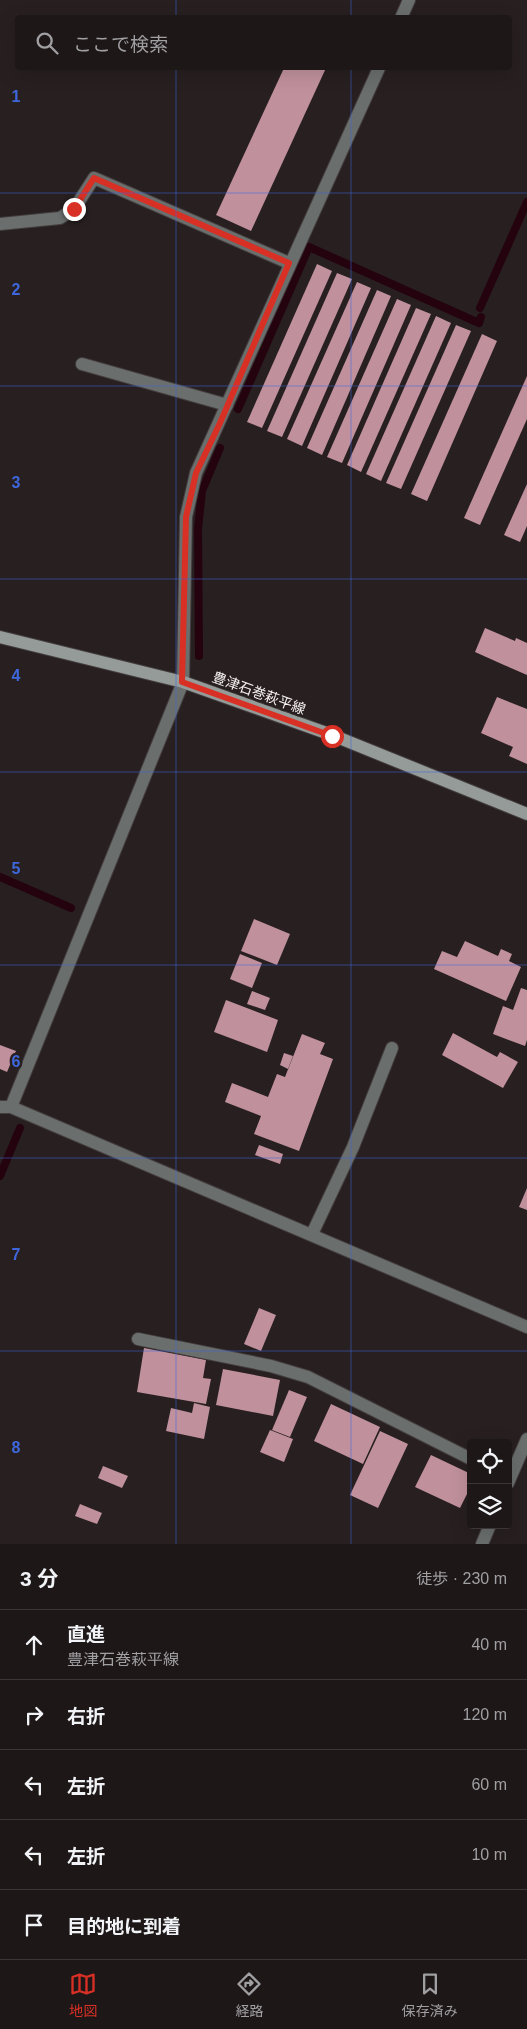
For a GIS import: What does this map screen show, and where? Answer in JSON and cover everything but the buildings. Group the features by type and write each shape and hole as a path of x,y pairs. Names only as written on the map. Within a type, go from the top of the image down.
{"main road":[{"name":"豊津石巻萩平線","path":"0,637 182,682 332,736 527,814"}],"street":[{"path":"402,15 409,0"},
{"path":"377,70 196,473 186,517 182,682 5,1107 312,1234 527,1327"},
{"path":"0,224 60,218 74,209 94,178 289,263"},
{"path":"82,364 227,405"},
{"path":"312,1234 353,1147 392,1048"},
{"path":"138,1339 270,1366 308,1377 467,1456"},
{"path":"512,1473 527,1438"},
{"path":"482,1544 488,1529"}],"waterway":[{"path":"480,308 527,202"},
{"path":"238,409 309,247 479,323 481,317"},
{"path":"199,656 198,529 202,491 220,448"},
{"path":"0,877 71,908"},
{"path":"0,1176 20,1128"}],"route":[{"path":"74,209 94,178 289,263 220,423 196,473 186,517 182,682 332,736"}]}
